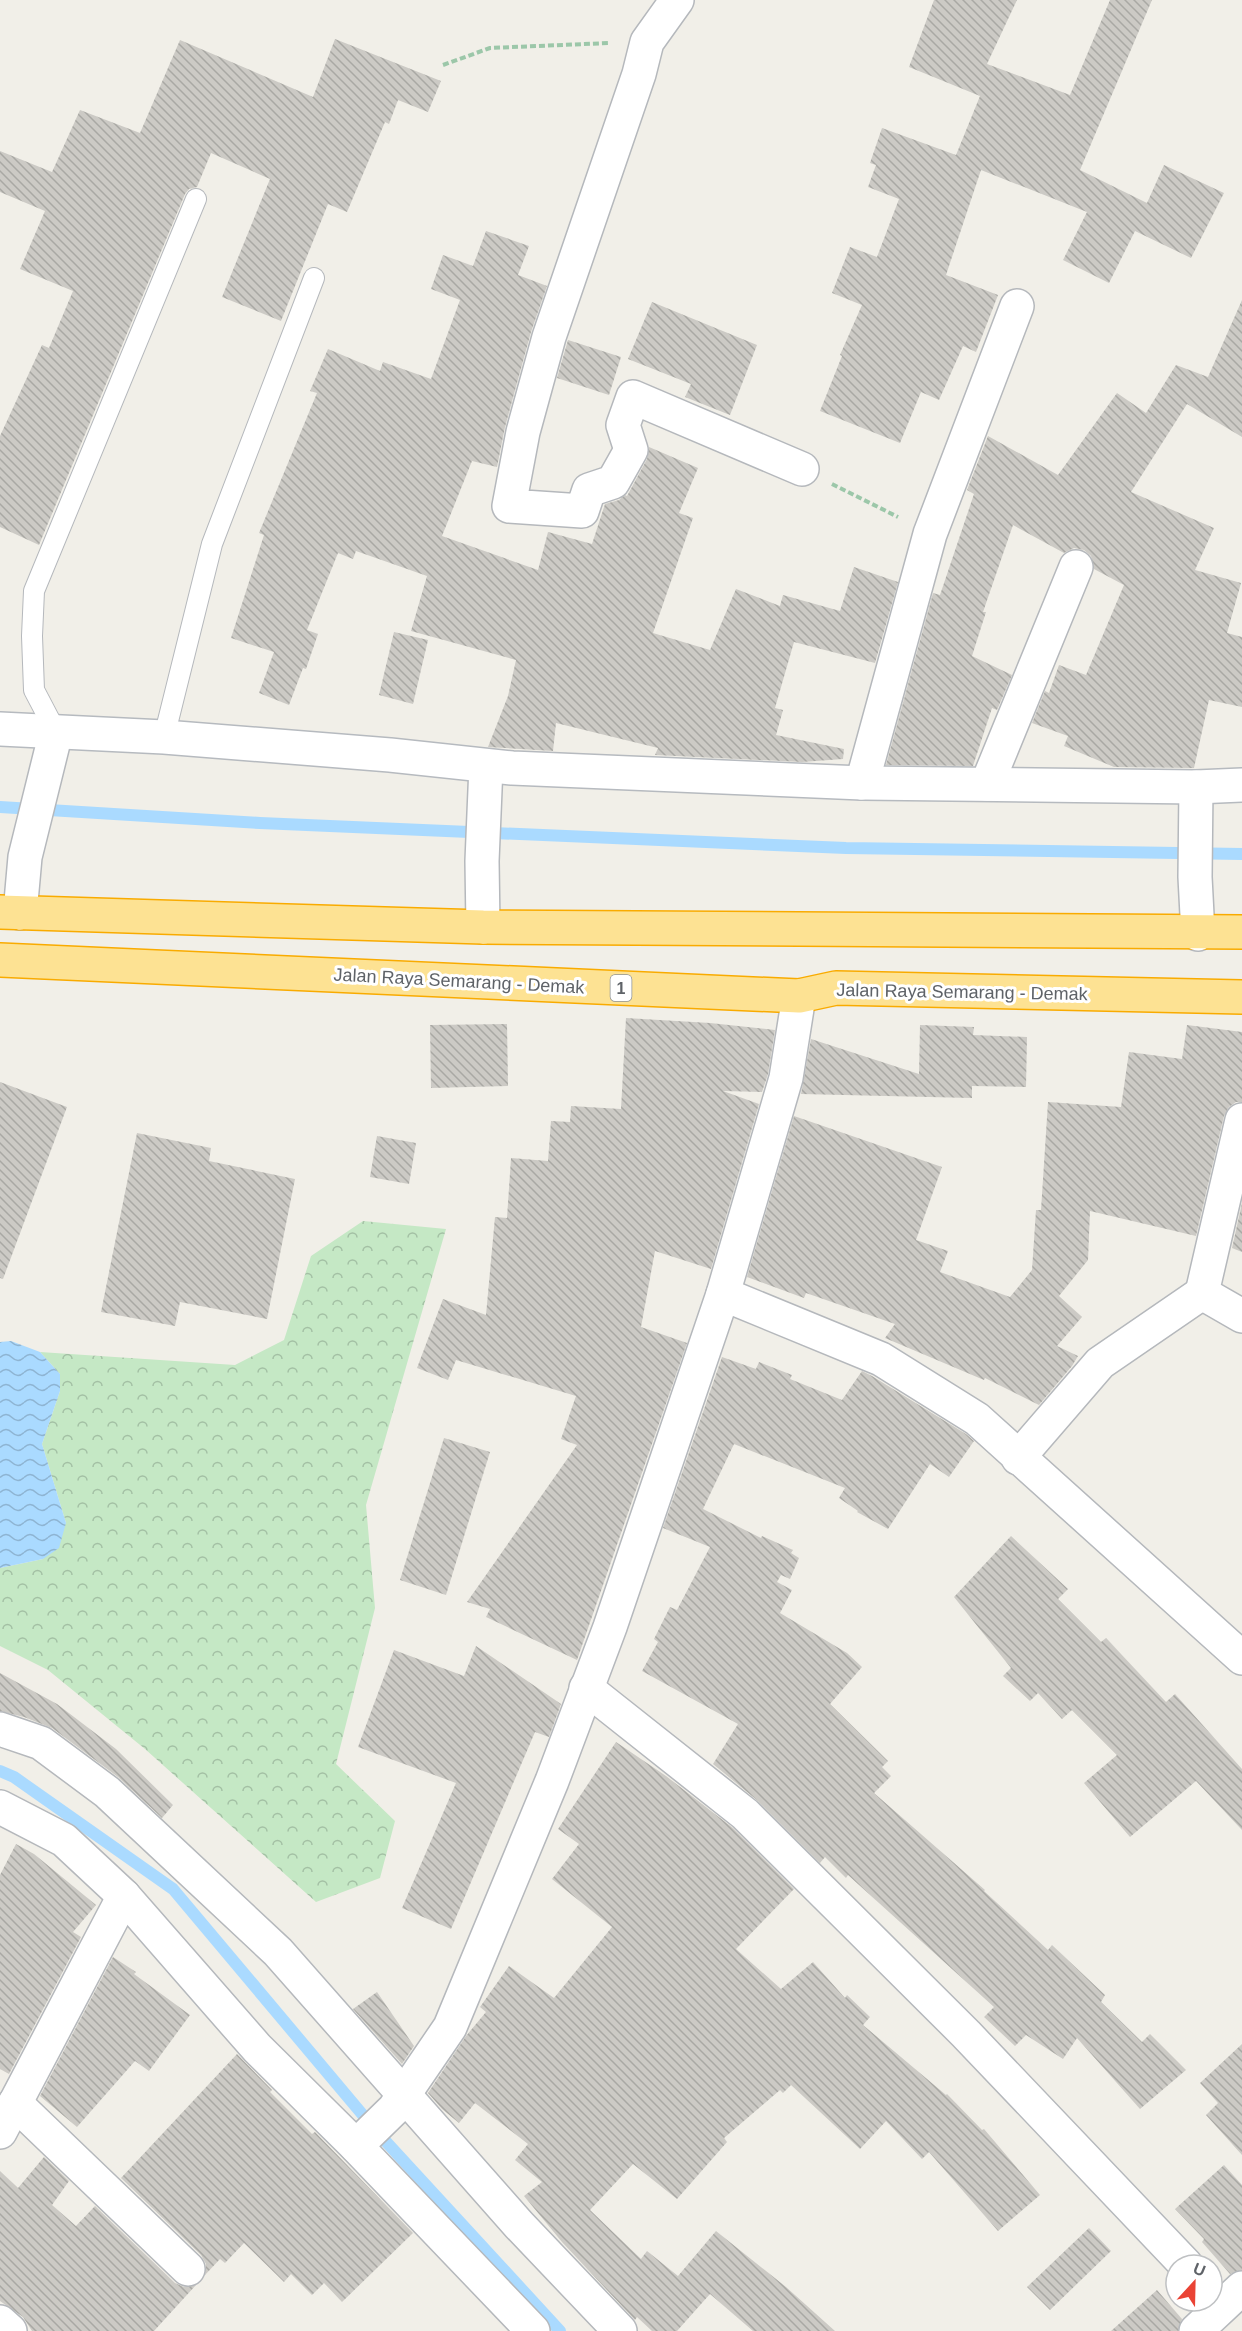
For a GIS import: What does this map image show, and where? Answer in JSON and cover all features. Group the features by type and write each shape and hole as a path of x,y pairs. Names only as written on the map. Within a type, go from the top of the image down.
{"highway":[{"path":"10,912 483,927 801,928 1198,934 1242,932"},
{"name":"Jalan Raya Semarang - Demak","path":"1,964 799,996 836,988 1242,997"}],"street":[{"path":"676,0 647,42 639,74 549,337 523,432 509,506 582,511 589,490 613,483 631,450 624,425 633,397 802,469"},
{"path":"862,783 930,534 1017,306"},
{"path":"987,784 1076,567"},
{"path":"0,729 164,737 390,755 486,766 862,783 987,784 1196,800 1242,785"},
{"path":"10,912 56,732"},
{"path":"483,927 482,861 486,766"},
{"path":"1196,800 1195,877 1198,934"},
{"path":"356,2145 399,2101 450,2027 552,1781 610,1627 723,1294 786,1078 799,996"},
{"path":"1018,1458 1100,1363 1202,1293 1242,1120"},
{"path":"1202,1293 1242,1316"},
{"path":"723,1294 881,1359 977,1419 1242,1658"},
{"path":"586,1688 745,1814 966,2034 1175,2253"},
{"path":"0,1729 41,1743 107,1792 278,1952 399,2101 620,2331"},
{"path":"0,1807 63,1840 124,1896 257,2049 356,2145 533,2331"},
{"path":"0,2132 124,1896"},
{"path":"15,2103 188,2269"},
{"path":"1196,2331 1226,2295"},
{"path":"0,2322 10,2331"}],"lane":[{"path":"56,732 34,690 32,636 34,591 196,200"},
{"path":"164,737 212,544 314,278"}],"path":[{"path":"443,65 490,48 647,42"},
{"path":"802,469 930,534"}],"green space":[{"path":"363,1221 446,1229 366,1505 375,1608 336,1764 395,1821 380,1878 316,1902 145,1749 48,1670 0,1646 0,1568 43,1559 66,1523 42,1444 60,1391 60,1374 40,1352 235,1365 284,1340 311,1256"}],"water":[{"path":"11,1341 40,1352 60,1374 60,1391 42,1444 66,1523 59,1548 43,1559 0,1568 0,1342"}],"building":[{"path":"934,0 1017,0 987,64 1070,95 1110,0 1152,0 1080,170 1147,203 1164,165 1224,193 1191,258 1135,231 1109,283 1063,260 1087,212 981,170 946,275 998,295 976,352 963,346 939,400 921,392 900,443 820,411 842,356 840,355 862,305 832,293 850,247 877,257 899,199 868,187 876,165 870,163 882,128 956,155 980,96 909,67"},
{"path":"335,39 441,81 428,112 398,100 389,124 385,122 347,212 328,204 281,321 222,297 270,179 211,153 197,187 189,189 185,194 39,545 0,527 0,436 42,345 49,348 73,291 20,269 45,211 0,192 0,151 52,172 80,110 140,133 180,40 313,97"},
{"path":"486,231 529,246 518,275 547,286 531,332 505,427 497,467 472,461 442,536 538,570 548,532 592,544 605,504 627,496 647,459 649,447 698,468 679,513 693,518 653,633 710,650 736,589 780,606 783,595 840,611 854,567 898,582 875,663 794,642 775,708 783,710 776,735 844,749 843,759 802,762 655,755 658,748 556,723 553,751 488,747 508,696 516,660 411,631 427,576 356,551 353,559 338,553 307,630 318,634 306,669 303,668 289,705 259,693 274,652 231,638 264,535 259,533 317,393 310,391 328,349 380,371 383,362 431,379 460,300 431,289 443,255 473,266"},
{"path":"1242,300 1242,437 1187,404 1131,492 1214,528 1195,570 1241,583 1227,633 1242,637 1242,707 1209,700 1194,768 1114,767 1064,746 1068,736 1032,723 1045,691 1049,693 1059,665 1086,675 1124,585 1094,569 1091,556 1084,550 1074,548 1064,553 1013,525 983,612 986,612 972,656 1012,675 997,710 992,708 973,766 886,765 933,593 940,595 974,494 967,490 988,436 1058,475 1117,393 1146,413 1176,365 1208,377"},
{"path":"652,302 757,345 730,415 685,397 691,384 628,359"},
{"path":"568,340 621,357 609,395 557,378"},
{"path":"394,632 428,640 413,704 379,695"},
{"path":"626,1018 775,1030 768,1074 762,1092 723,1091 759,1104 711,1269 655,1251 641,1327 687,1343 577,1660 486,1617 490,1609 467,1602 577,1445 561,1439 576,1396 456,1360 448,1380 417,1368 443,1299 486,1315 495,1217 507,1218 511,1158 548,1161 551,1121 570,1122 571,1106 621,1109"},
{"path":"507,1024 508,1086 431,1088 430,1025"},
{"path":"920,1025 974,1027 973,1035 1027,1037 1026,1087 972,1086 972,1098 801,1094 811,1039 919,1074"},
{"path":"1187,1025 1242,1032 1242,1102 1236,1102 1229,1107 1224,1116 1196,1236 1090,1211 1088,1260 1059,1296 1082,1317 1057,1346 1078,1356 1039,1405 985,1378 984,1380 885,1338 895,1324 806,1293 804,1298 747,1277 794,1116 942,1167 916,1240 948,1251 940,1272 1010,1297 1032,1270 1036,1210 1041,1210 1048,1102 1121,1107 1129,1052 1182,1059"},
{"path":"0,1082 67,1107 3,1279 0,1278"},
{"path":"137,1133 211,1148 209,1161 295,1179 267,1319 180,1302 175,1326 101,1312"},
{"path":"377,1136 416,1143 409,1184 370,1177"},
{"path":"1242,1203 1242,1252 1232,1248"},
{"path":"722,1357 756,1369 759,1362 792,1375 790,1379 842,1400 862,1371 974,1441 949,1477 930,1464 888,1529 857,1512 839,1498 845,1488 734,1444 703,1509 761,1538 762,1536 793,1550 791,1553 799,1558 790,1579 781,1575 777,1582 792,1590 780,1613 847,1653 862,1667 830,1704 888,1761 882,1767 891,1776 874,1793 985,1890 1048,1950 1052,1945 1105,1995 1101,2002 1142,2042 1150,2034 1186,2070 1140,2109 1077,2038 1063,2059 1026,2035 1015,2046 984,2017 994,2007 848,1875 846,1878 825,1857 820,1863 758,1801 713,1764 738,1724 642,1671 658,1642 654,1639 670,1607 677,1610 710,1547 663,1528"},
{"path":"444,1438 490,1452 446,1595 400,1580"},
{"path":"1011,1536 1068,1589 1058,1599 1101,1642 1106,1638 1166,1702 1175,1694 1242,1769 1242,1830 1196,1781 1130,1837 1084,1783 1117,1755 1072,1710 1062,1719 1038,1693 1030,1701 1003,1676 1011,1668 954,1597"},
{"path":"476,1646 561,1704 549,1737 535,1732 451,1929 402,1908 456,1783 358,1747 394,1650 464,1676"},
{"path":"0,1673 57,1704 116,1749 173,1805 162,1818 118,1777 52,1728 0,1711"},
{"path":"616,1742 666,1776 733,1828 794,1889 736,1949 781,1989 813,1962 845,1998 847,1995 870,2017 863,2025 947,2094 982,2130 984,2129 1040,2195 998,2231 929,2152 922,2159 886,2121 860,2149 791,2085 783,2093 780,2090 724,2138 727,2142 677,2199 633,2164 590,2210 641,2259 647,2251 678,2276 716,2231 786,2287 835,2331 753,2331 710,2294 677,2331 652,2331 637,2317 635,2320 562,2242 524,2196 542,2182 515,2160 528,2144 475,2103 459,2123 428,2093 466,2036 486,2012 480,2007 509,1966 554,1998 612,1927 552,1879 579,1844 558,1829"},
{"path":"16,1844 34,1854 96,1905 73,1932 81,1937 9,2074 0,2069 0,1875"},
{"path":"113,1957 136,1972 134,1974 190,2015 149,2071 135,2061 77,2127 40,2096"},
{"path":"377,1992 414,2046 402,2064 353,2009"},
{"path":"1242,2044 1242,2155 1206,2115 1218,2103 1200,2083"},
{"path":"237,2054 272,2090 270,2092 312,2134 315,2132 413,2233 342,2302 324,2283 312,2295 291,2274 284,2282 244,2243 225,2263 220,2259 205,2275 206,2264 201,2255 121,2178"},
{"path":"44,2157 69,2181 52,2205 76,2226 95,2206 175,2283 184,2287 196,2285 154,2331 32,2331 23,2317 0,2301 0,2171 18,2188"},
{"path":"1224,2165 1242,2185 1242,2270 1230,2274 1224,2267 1224,2253 1212,2253 1202,2242 1204,2239 1175,2209"},
{"path":"1089,2228 1111,2251 1050,2310 1027,2287"},
{"path":"1157,2290 1164,2298 1164,2313 1177,2313 1182,2319 1178,2331 1111,2331"}],"waterway":[{"path":"0,807 260,823 846,848 1242,854"},
{"path":"0,1771 14,1777 173,1889 378,2133 560,2331"}]}
